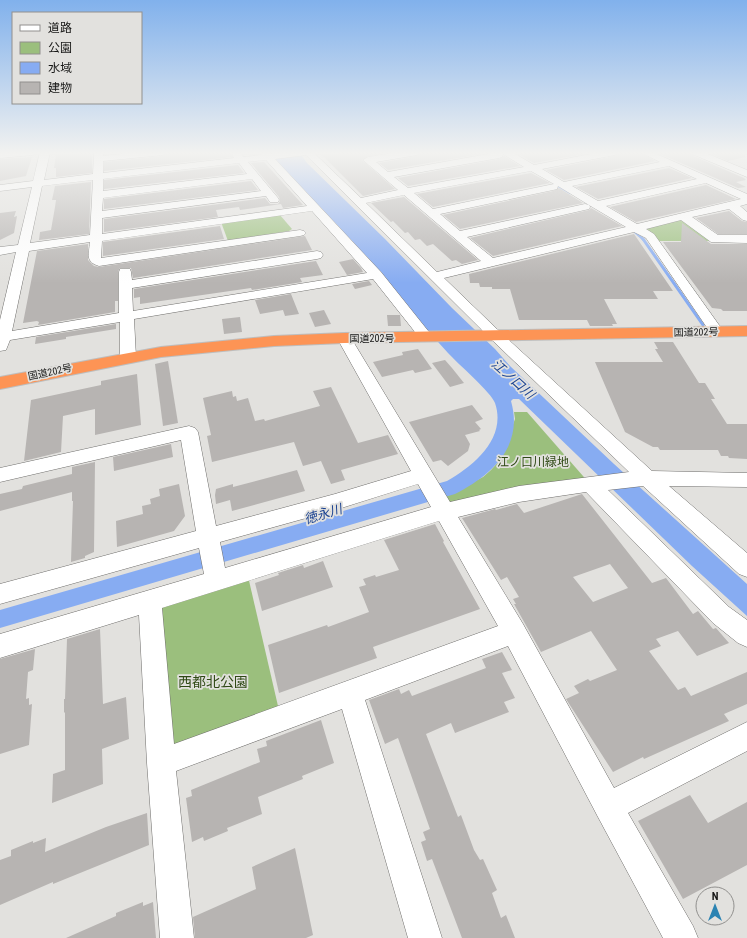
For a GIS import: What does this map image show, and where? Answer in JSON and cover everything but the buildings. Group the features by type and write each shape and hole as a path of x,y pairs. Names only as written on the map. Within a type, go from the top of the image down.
{"highway":[{"name":"国道202号","path":"0,383 128,357 228,345 344,338 747,331"}],"street":[{"path":"0,350 34,196"},
{"path":"98,196 95,260 99,262 300,233"},
{"path":"98,215 247,196"},
{"path":"270,196 327,268"},
{"path":"304,196 376,275 426,337"},
{"path":"355,196 435,276 488,335 747,567"},
{"path":"359,200 384,196"},
{"path":"410,196 490,262"},
{"path":"431,213 512,196"},
{"path":"571,196 585,206 631,229 650,236 717,332"},
{"path":"578,196 597,205 631,229"},
{"path":"597,205 638,196"},
{"path":"435,276 730,205 747,199"},
{"path":"730,205 735,207 747,218"},
{"path":"458,235 585,206"},
{"path":"0,250 308,209"},
{"path":"683,216 715,239 747,239"},
{"path":"125,258 128,357"},
{"path":"126,285 327,268 376,275"},
{"path":"2,337 126,316 327,268"},
{"path":"344,338 443,512 514,632 608,807 681,938"},
{"path":"0,475 190,432 216,581"},
{"path":"0,594 335,502 422,475"},
{"path":"0,646 443,512 520,494 590,484 648,478 747,480"},
{"path":"590,484 721,615 747,635"},
{"path":"150,601 161,763 177,938"},
{"path":"161,763 514,632"},
{"path":"350,694 425,938"},
{"path":"608,807 747,736"}],"green space":[{"path":"280,215 292,229 289,231 228,241 221,222"},
{"path":"678,219 683,220 713,241 656,241 643,229"},
{"name":"江ノ口川緑地","path":"514,412 527,412 590,484 443,512 437,500 483,477 500,460 515,419"},
{"name":"西都北公園","path":"247,572 281,719 161,763 150,601"}],"water":[{"name":"江ノ口川","path":"308,196 341,196 495,349 510,366 614,464 747,584 747,616 692,566 519,399 513,399 511,401 514,417 513,432 509,445 502,457 481,478 455,494 0,628 0,610 447,481 468,467 486,450 496,428 497,416 495,403 492,398 488,392 452,358 434,338 339,227"}],"waterway":[{"path":"635,232 643,239"},
{"path":"643,239 703,325"}],"water label":[{"name":"徳永川","path":"323,514"}]}
